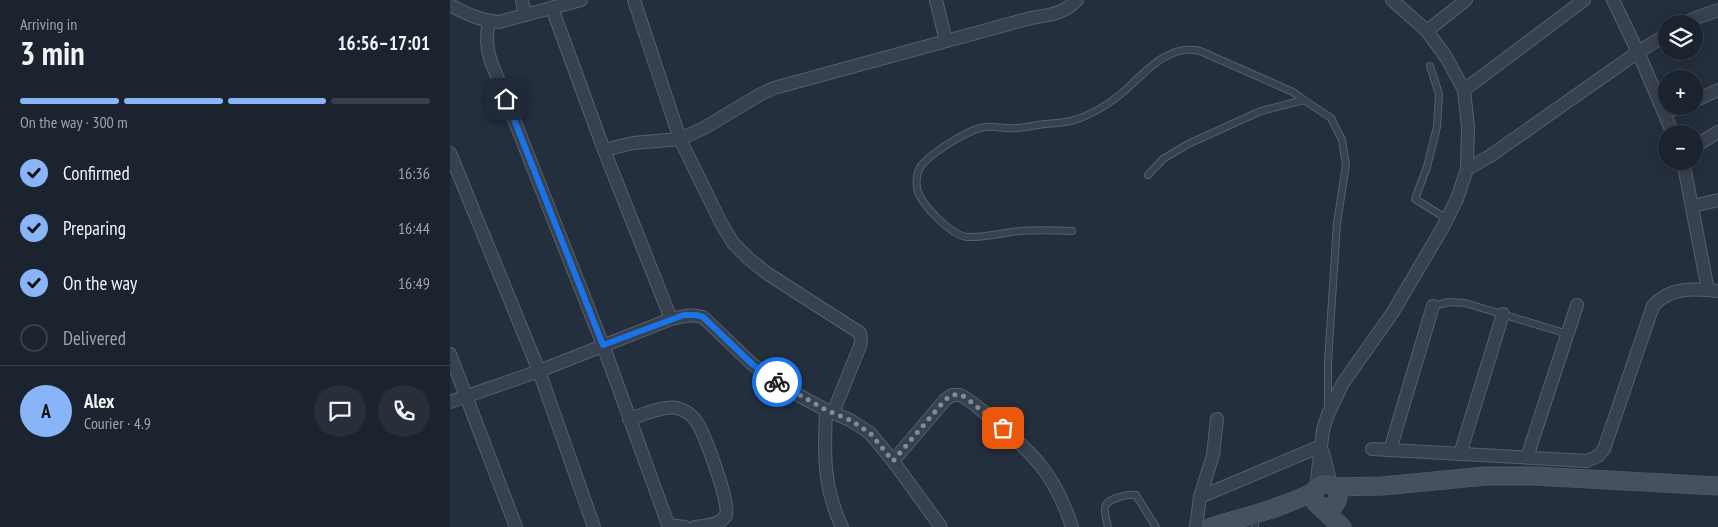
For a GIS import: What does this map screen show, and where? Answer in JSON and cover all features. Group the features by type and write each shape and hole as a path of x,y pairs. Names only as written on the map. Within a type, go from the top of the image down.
{"street":[{"path":"522,0 525,15"},
{"path":"450,5 470,15 499,22 581,0"},
{"path":"634,0 680,139 721,223 733,243 768,274 860,333 860,346 830,412 824,462 830,498 842,527"},
{"path":"936,0 946,41"},
{"path":"604,150 627,144 680,139 704,128 774,88 1031,18 1058,14 1070,8 1077,0"},
{"path":"1342,527 1326,495 1321,446 1328,414 1342,383 1393,312 1447,219 1458,199 1467,169 1468,127 1464,90 1446,57 1427,31 1392,0"},
{"path":"1427,31 1466,0"},
{"path":"1464,90 1584,0"},
{"path":"1613,0 1658,97"},
{"path":"552,8 604,150 671,319"},
{"path":"1703,15 1718,10"},
{"path":"489,21 486,37 487,50 603,345 669,526 685,527"},
{"path":"1467,169 1658,40"},
{"path":"1703,97 1718,90"},
{"path":"1703,141 1718,132"},
{"path":"450,153 538,371 594,527"},
{"path":"1372,449 1587,461 1598,456 1604,449 1653,306 1667,293 1679,290 1713,290 1685,170"},
{"path":"1693,206 1718,200"},
{"path":"1527,457 1577,305"},
{"path":"1390,450 1434,306"},
{"path":"1460,454 1503,314"},
{"path":"450,402 538,371 671,319 684,315 696,315 703,317 752,364 787,389 830,412 850,420 870,433 941,527"},
{"path":"450,354 516,527"},
{"path":"893,461 945,400 952,395 960,395 1003,428 1036,459 1054,482 1072,527"},
{"path":"629,419 669,407 686,412 696,421 714,464 727,505 727,513 724,518 713,524 695,527"},
{"path":"1196,527 1200,497 1213,455 1217,419"},
{"path":"1200,497 1321,446"},
{"path":"1486,476 1488,455"},
{"path":"1211,527 1254,521 1276,508 1326,495 1382,486 1486,476 1535,476 1718,486"},
{"path":"1326,495 1349,527"}],"lane":[{"path":"1072,231 1036,230 977,237 965,236 955,232 946,225 922,199 917,190 919,172 930,158 960,136 974,130 985,127 1026,128 1069,121 1090,115 1121,94 1141,74 1172,53 1193,50 1200,51 1293,92 1331,118 1342,140 1346,165 1337,222 1328,362 1328,414"},
{"path":"1430,66 1439,94 1437,127 1427,166 1415,199 1447,219"},
{"path":"1148,175 1163,159 1188,144 1260,111 1304,100"},
{"path":"1434,306 1449,302 1465,303 1568,334"},
{"path":"1108,527 1104,512 1106,504 1110,500 1130,494 1136,495 1141,500 1156,527"}],"way so far":[{"path":"777,382 826,410 850,420 870,433 893,461 945,400 952,395 956,394 965,397 1003,428"}],"route":[{"path":"506,99 603,345 671,319 684,315 696,315 703,317 752,364 777,382"}]}
